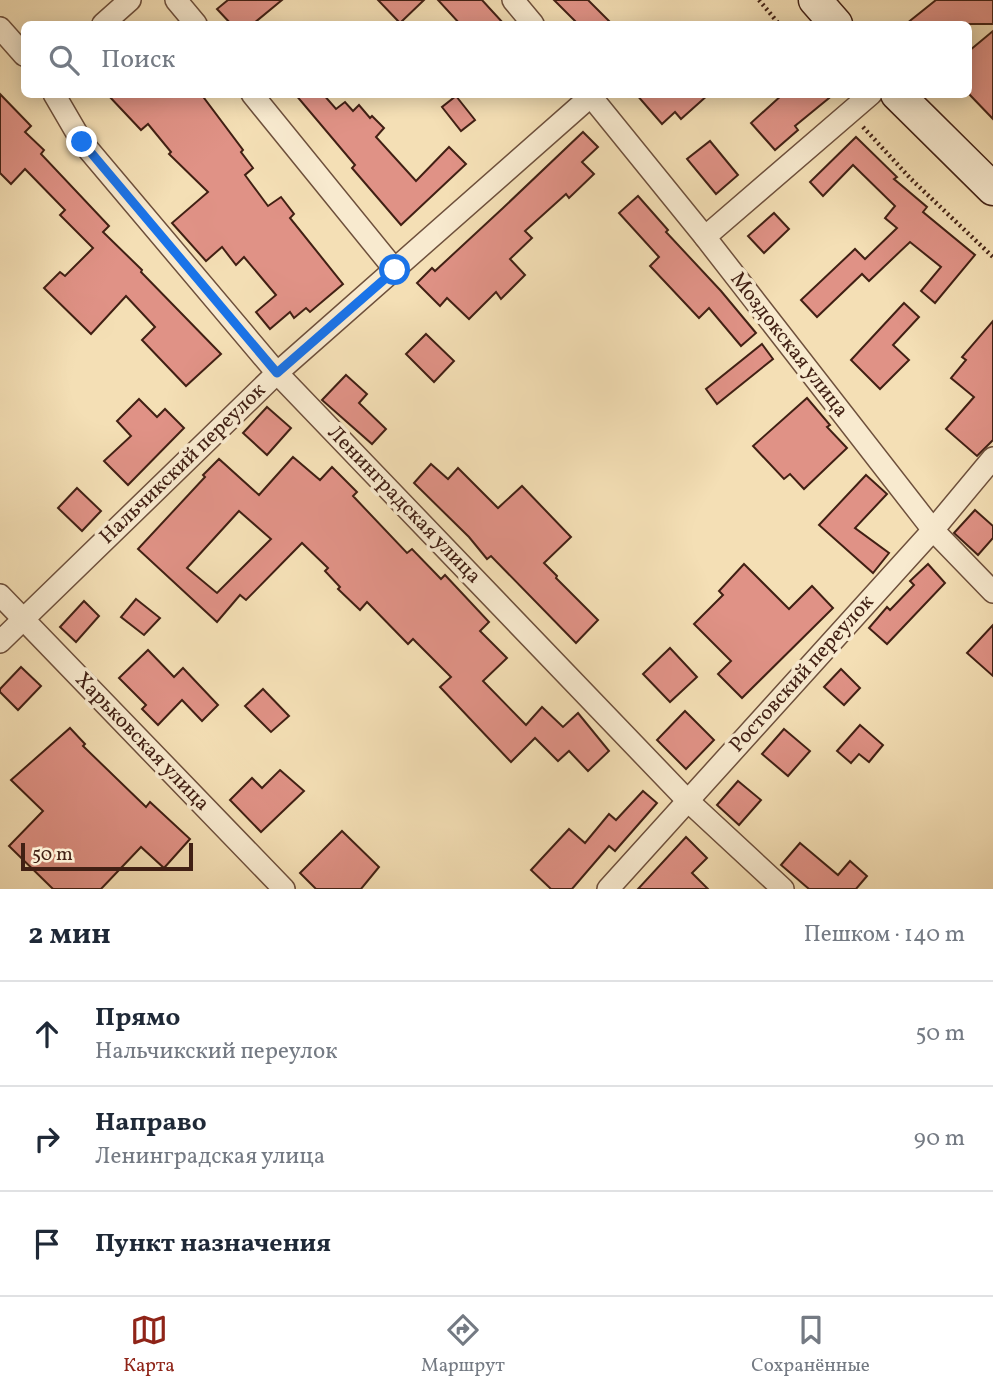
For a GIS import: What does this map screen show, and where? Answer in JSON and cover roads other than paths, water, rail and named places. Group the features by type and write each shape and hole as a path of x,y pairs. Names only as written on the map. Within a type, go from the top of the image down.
{"main road":[{"path":"815,0 833,21"},
{"path":"901,98 993,189"}],"street":[{"path":"106,21 130,0"},
{"path":"176,0 194,21"},
{"path":"513,0 530,21"},
{"path":"0,28 21,52"},
{"name":"Ленинградская улица","path":"56,98 82,142 277,373 687,800 783,889"},
{"path":"256,98 395,270"},
{"name":"Нальчикский переулок","path":"0,642 277,373 587,98"},
{"name":"Моздокская улица","path":"592,98 705,237 933,530 993,592"},
{"path":"705,237 867,98"},
{"name":"Ростовский переулок","path":"608,889 933,530 993,458"},
{"name":"Харьковская улица","path":"0,595 284,889"}]}
